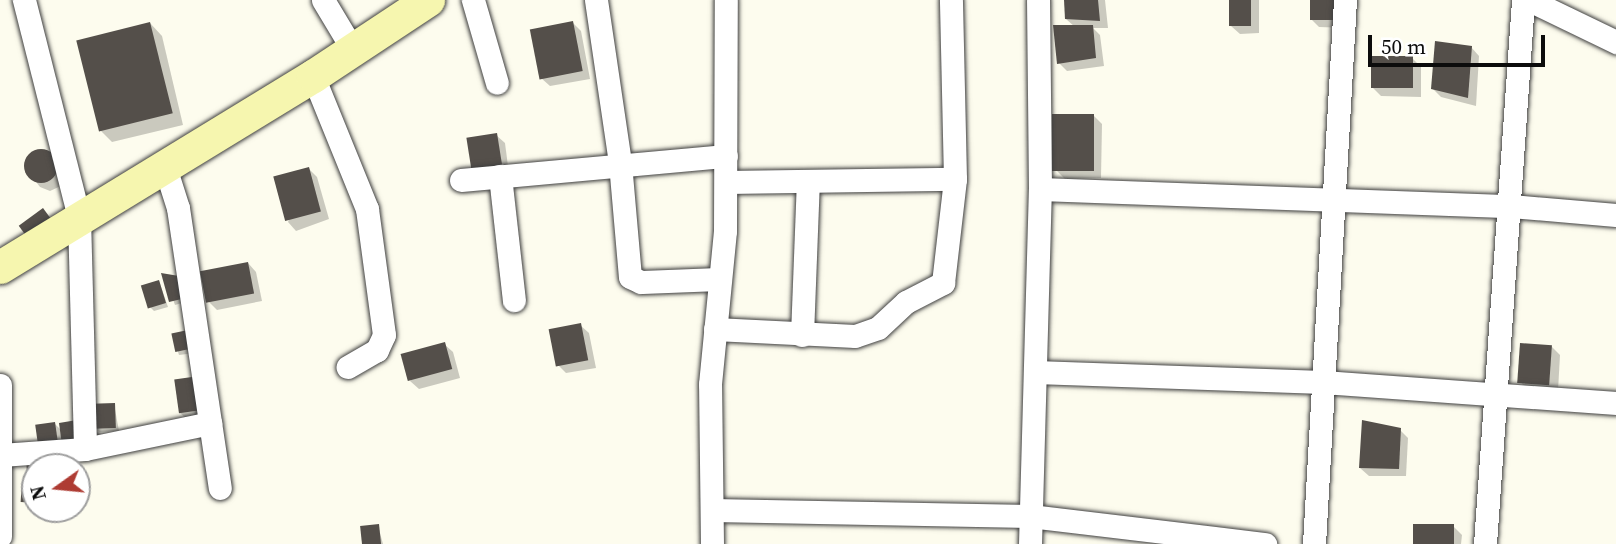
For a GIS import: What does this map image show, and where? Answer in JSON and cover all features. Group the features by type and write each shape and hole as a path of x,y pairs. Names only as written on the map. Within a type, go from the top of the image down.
{"main road":[{"path":"0,267 313,76 428,0"}],"street":[{"path":"24,0 79,217 85,449"},
{"path":"323,0 353,50"},
{"path":"473,0 497,83"},
{"path":"596,0 620,163 630,277 641,282 720,279"},
{"path":"712,544 710,384 726,181 726,0"},
{"path":"715,329 802,335 866,333 878,328 906,302 943,283 955,179 951,0"},
{"path":"1030,544 1040,189 1038,0"},
{"path":"1314,544 1345,0"},
{"path":"1485,544 1511,206 1523,0"},
{"path":"1529,0 1616,42"},
{"path":"313,76 364,200 384,335 377,350 347,367"},
{"path":"461,180 620,163 726,156"},
{"path":"165,167 178,208 220,488"},
{"path":"500,176 514,300"},
{"path":"726,181 955,179"},
{"path":"802,335 808,181"},
{"path":"1040,189 1511,206 1616,215"},
{"path":"1035,372 1323,382 1616,403"},
{"path":"0,385 0,536"},
{"path":"1,456 85,449 210,423"},
{"path":"712,510 1030,516 1263,544"}],"building":[{"path":"1064,0 1098,0 1100,21 1065,19"},
{"path":"1229,0 1251,0 1251,26 1229,26"},
{"path":"1310,0 1340,0 1340,20 1310,20"},
{"path":"573,21 583,71 540,79 530,29"},
{"path":"150,22 173,113 99,132 76,40"},
{"path":"1053,25 1093,25 1096,58 1057,64"},
{"path":"1435,41 1472,46 1468,98 1431,89"},
{"path":"1371,56 1413,56 1413,88 1371,88"},
{"path":"1052,114 1094,114 1094,171 1052,171"},
{"path":"497,133 502,166 472,170 466,138"},
{"path":"41,149 53,154 58,166 53,178 41,183 29,178 24,166 29,154"},
{"path":"309,167 321,211 285,221 273,177"},
{"path":"43,208 53,222 29,239 19,226"},
{"path":"248,262 254,293 206,303 200,271"},
{"path":"161,273 185,277 190,297 169,302"},
{"path":"159,280 166,303 148,309 141,286"},
{"path":"581,323 588,360 556,367 549,329"},
{"path":"188,330 192,349 175,352 171,334"},
{"path":"445,342 452,369 408,381 401,354"},
{"path":"1520,343 1552,345 1549,385 1517,383"},
{"path":"199,376 204,410 179,413 174,379"},
{"path":"115,403 116,428 93,429 92,404"},
{"path":"77,420 80,439 62,445 59,423"},
{"path":"1362,420 1401,428 1399,469 1359,468"},
{"path":"55,422 58,443 38,446 35,425"},
{"path":"379,524 381,544 362,544 360,526"},
{"path":"1413,524 1454,524 1454,544 1413,544"}]}
